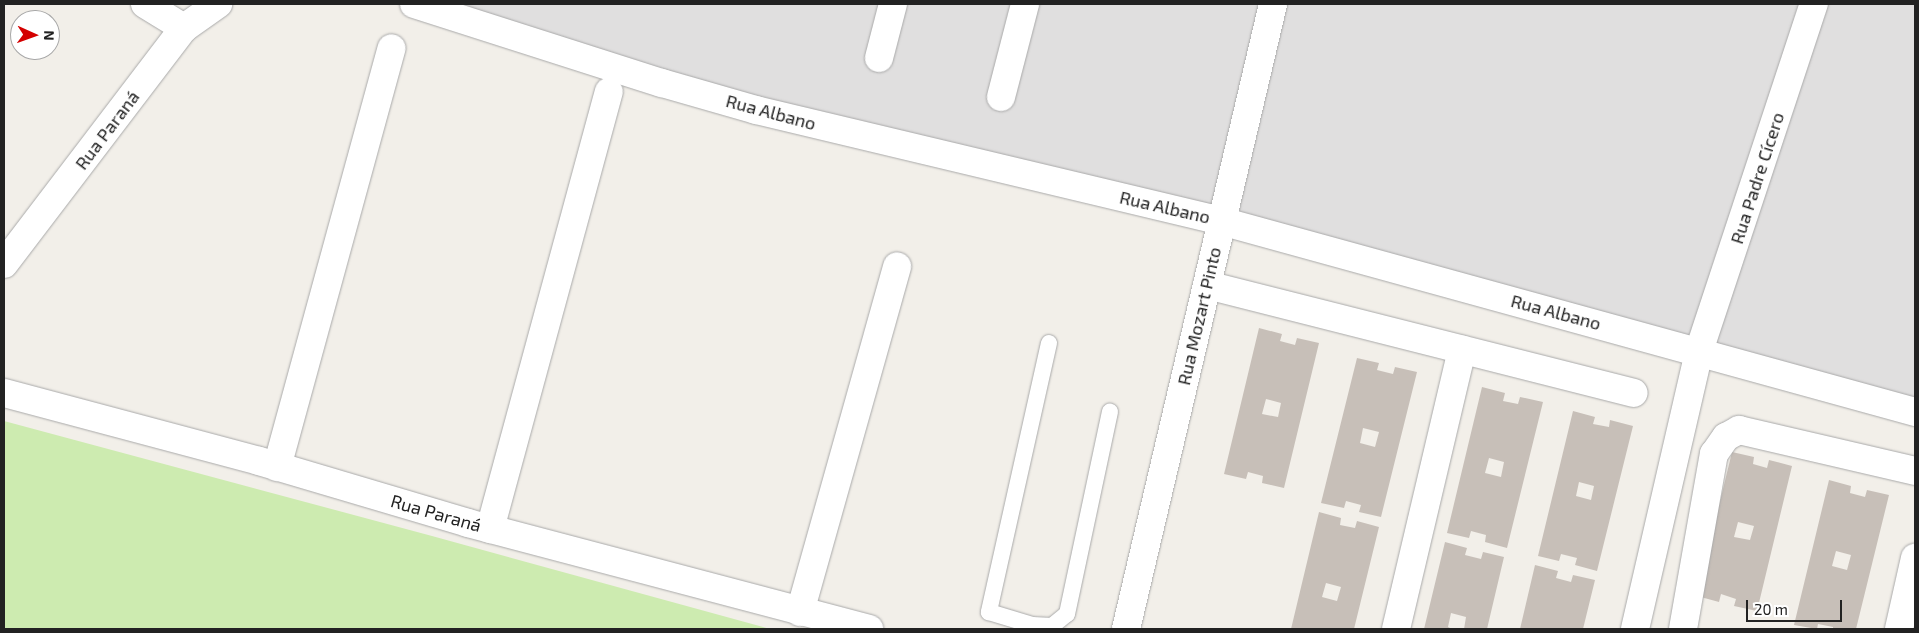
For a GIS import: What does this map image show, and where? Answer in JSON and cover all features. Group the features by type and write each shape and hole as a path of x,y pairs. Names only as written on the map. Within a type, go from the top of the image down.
{"street":[{"path":"145,4 184,28"},
{"name":"Rua Paraná","path":"4,264 184,28 218,4"},
{"name":"Rua Albano","path":"414,4 483,13 662,83 756,110 1221,221 1915,412"},
{"path":"879,58 893,4"},
{"path":"1001,97 1025,4"},
{"name":"Rua Mozart Pinto","path":"1126,629 1273,4"},
{"name":"Rua Padre Cícero","path":"1635,629 1699,351 1814,4"},
{"path":"276,467 392,48"},
{"path":"490,529 609,92"},
{"path":"800,612 897,266"},
{"path":"1207,285 1634,393"},
{"path":"1396,629 1462,350"},
{"name":"Rua Paraná","path":"4,392 276,467 490,529 869,629"},
{"path":"1683,629 1714,454 1726,437 1739,430 1915,471"},
{"path":"1898,629 1915,558"}],"lane":[{"path":"1049,343 989,612 1031,627 1052,626 1067,614 1110,412"}],"shaded area":[{"path":"414,4 1915,4 1915,412"}],"green space":[{"path":"4,421 432,536 770,629 4,629"}],"building":[{"path":"1259,328 1282,334 1280,341 1295,345 1297,338 1319,343 1284,488 1262,483 1263,476 1248,472 1246,479 1224,474","holes":["1266,399 1281,403 1278,417 1262,414"]},
{"path":"1357,358 1379,363 1377,370 1393,374 1395,367 1417,372 1381,517 1359,512 1361,505 1346,501 1344,508 1321,503","holes":["1363,428 1379,432 1375,447 1360,443"]},
{"path":"1482,387 1505,393 1503,401 1518,404 1520,397 1543,402 1507,548 1485,542 1486,535 1471,531 1469,538 1447,533","holes":["1489,458 1504,462 1501,477 1485,473"]},
{"path":"1573,411 1595,417 1593,424 1609,427 1610,420 1633,426 1597,571 1575,565 1577,558 1561,554 1559,561 1538,556","holes":["1579,482 1594,486 1591,500 1576,496"]},
{"path":"1732,452 1754,457 1753,464 1767,468 1769,460 1792,466 1757,611 1734,606 1736,599 1721,594 1719,602 1697,596","holes":["1738,522 1754,526 1750,540 1734,537"]},
{"path":"1829,480 1851,486 1850,493 1865,497 1867,490 1889,495 1856,629 1833,629 1833,627 1818,624 1817,629 1794,625","holes":["1836,551 1851,555 1847,570 1832,566"]},
{"path":"1319,512 1341,518 1340,525 1355,528 1357,521 1379,527 1354,629 1291,629","holes":["1326,583 1341,587 1337,601 1322,597"]},
{"path":"1445,542 1467,548 1465,555 1481,559 1483,552 1504,557 1487,629 1464,629 1466,617 1451,613 1448,627 1452,629 1424,629"},
{"path":"1535,565 1558,571 1556,578 1571,582 1573,575 1595,580 1583,629 1520,629"}]}
